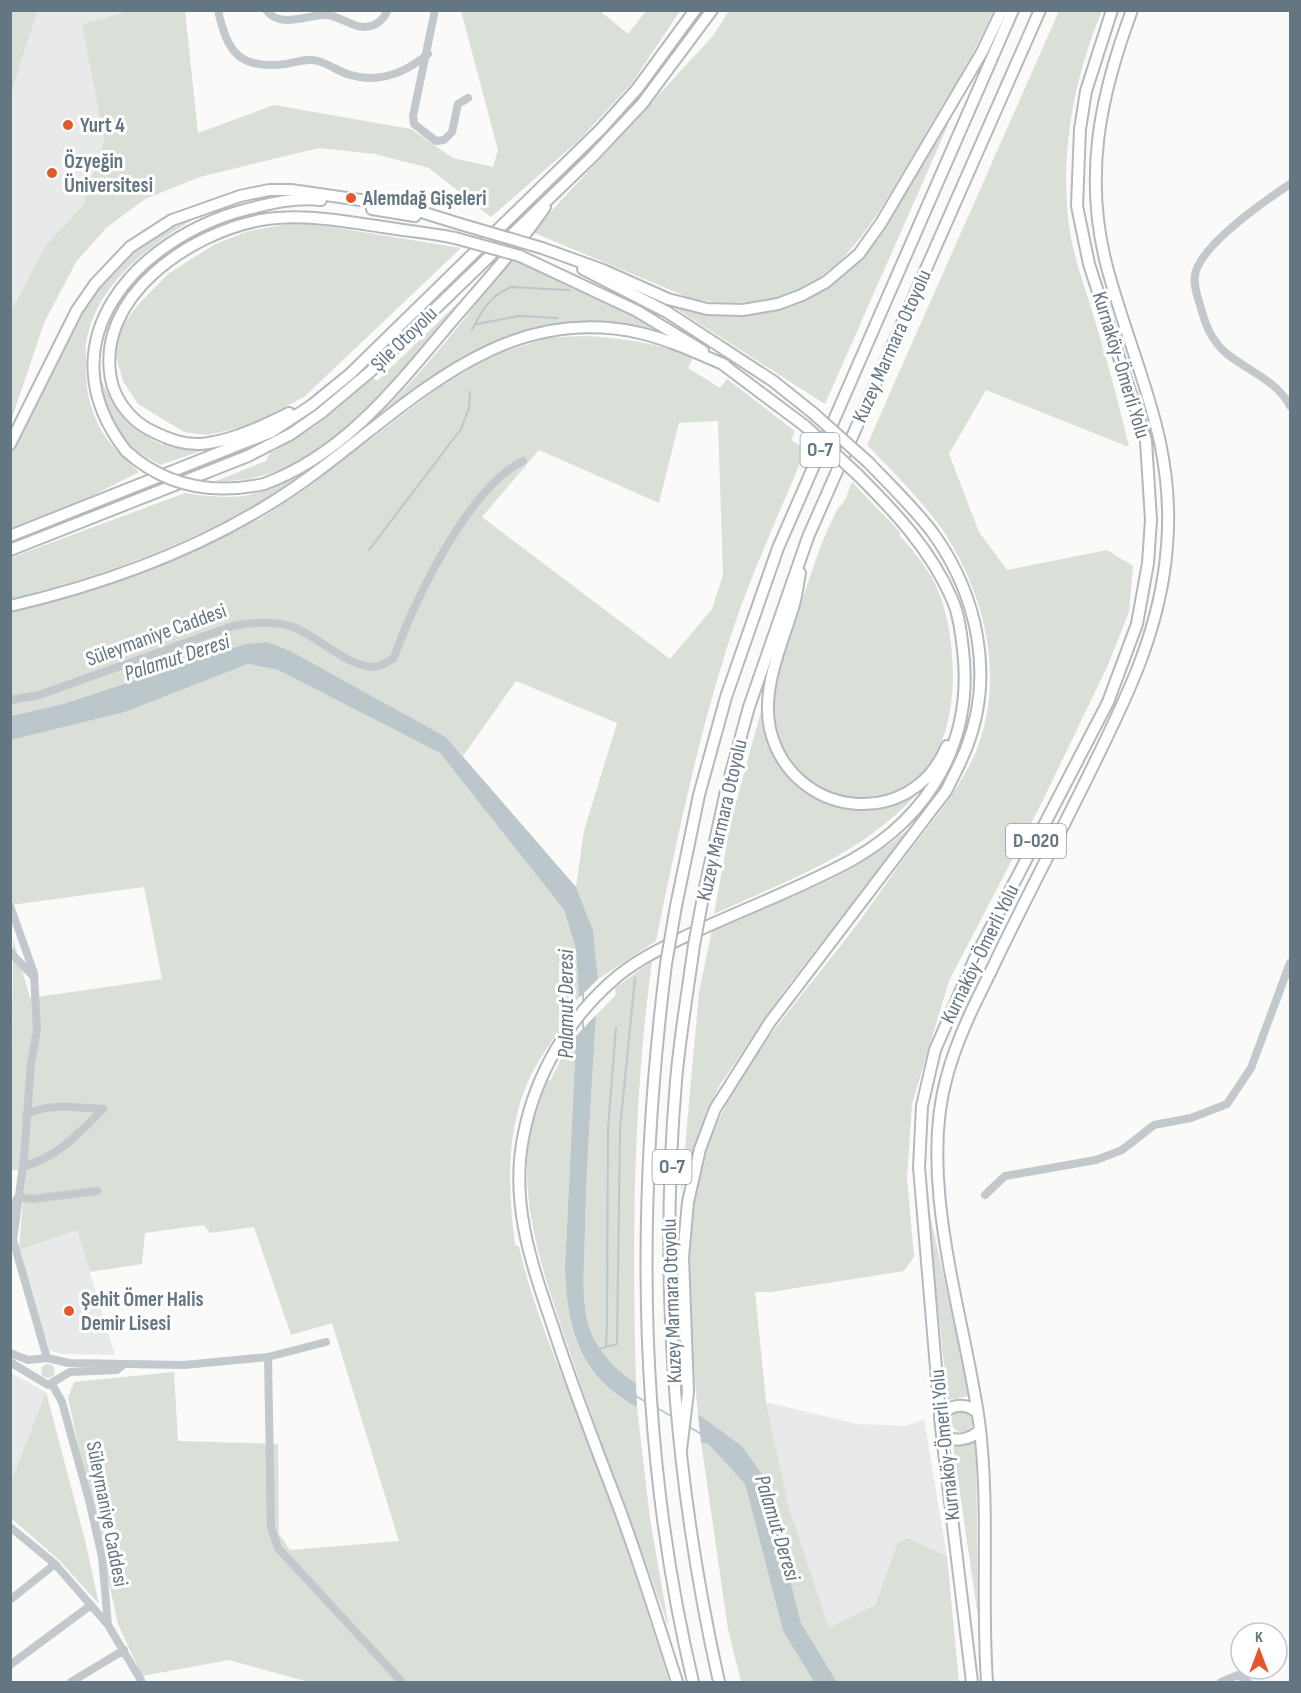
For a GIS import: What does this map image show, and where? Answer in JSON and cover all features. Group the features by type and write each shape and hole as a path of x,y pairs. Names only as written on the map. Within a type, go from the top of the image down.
{"highway":[{"name":"Şile Otoyolu","path":"10,536 271,432 312,405 350,374 601,129 637,89 695,10"},
{"name":"Şile Otoyolu","path":"10,550 248,456 291,434 371,371 557,188 592,157 642,104 712,10"},
{"path":"10,444 77,310 95,284 130,247 172,220 240,196 268,190 291,190 402,206 542,248 603,270 668,299 706,309 743,310 778,304 802,295 826,282 859,254 880,223 982,52 1002,10"},
{"name":"Kuzey Marmara Otoyolu","path":"693,1683 669,1560 653,1426 645,1283 646,1171 653,1062 676,906 699,795 726,697 778,548 1013,10"},
{"name":"Kuzey Marmara Otoyolu","path":"719,1683 686,1510 674,1390 669,1217 676,1080 694,945 704,892 726,791 749,707 808,537 1040,10"},
{"name":"Kurnaköy-Ömerli Yolu","path":"972,1683 940,1418 919,1167 919,1128 926,1084 935,1050 975,958 1108,702 1137,624 1148,562 1151,520 1146,441 1089,264 1077,206 1080,129 1086,91 1112,10"},
{"name":"Kurnaköy-Ömerli Yolu","path":"987,1683 980,1430 942,1217 939,1112 946,1078 960,1035 1125,702 1158,615 1169,508 1159,430 1106,264 1096,177 1098,133 1104,93 1132,10"},
{"path":"460,224 316,200 289,200 222,216 204,223 143,263 126,283 103,319 95,343 94,381 100,409 126,451 149,468 184,485 214,490 264,484 307,464 327,451 372,411 533,224 557,188"},
{"path":"350,374 290,413 254,430 207,444 180,443 142,425 127,412 112,385 108,351 120,315 135,293 157,271 192,246 227,229 260,220 296,216 455,238 520,256 560,272 637,310 725,365 805,426 897,514 920,543 953,601 960,624 965,662 965,696 962,717 946,766 911,815 887,839 802,884 651,953 613,980 563,1037 534,1096 524,1133 519,1163 524,1237 572,1386 649,1594 676,1683"},
{"path":"542,248 667,312 773,381 868,462 932,532 952,563 971,606 981,649 975,721 966,749 946,791 770,1022 715,1109 700,1149 688,1202 683,1257 688,1392 681,1450"},
{"path":"10,606 71,590 139,566 238,521 314,474 458,367 502,344 555,330 587,328 626,331 667,340 725,365"},
{"path":"808,537 795,602 771,685 768,713 777,748 788,768 813,790 835,801 864,804 893,799 916,788 937,764 962,717"},
{"path":"940,1418 946,1410 957,1406 964,1406 977,1412"},
{"path":"942,1433 946,1437 958,1440 972,1437 980,1430"}],"street":[{"path":"218,10 224,39 230,48 243,59 258,65 317,61 348,74 375,80 414,65 428,54"},
{"path":"267,10 273,18 280,20 326,15 365,27 378,23 388,10"},
{"path":"435,10 428,54 413,116 414,124 436,141 449,137 458,104 468,98"},
{"path":"1290,184 1222,237 1201,261 1195,275 1195,287 1212,340 1227,353 1271,381 1290,406"},
{"name":"Süleymaniye Caddesi","path":"10,700 39,695 232,626 253,622 293,627 360,663 378,666 394,657 444,551 472,508 508,468 523,461"},
{"path":"10,906 34,978 37,1030 13,1240 49,1359 60,1367 56,1381"},
{"path":"10,952 34,978"},
{"path":"985,1195 1005,1176 1096,1160 1122,1149 1154,1125 1191,1118 1227,1104 1251,1068 1290,963"},
{"path":"23,1167 46,1160 73,1139 102,1109 47,1108 37,1109 26,1115"},
{"path":"18,1197 32,1199 97,1191"},
{"path":"10,1212 18,1197"},
{"path":"11,1360 49,1359 69,1363 117,1362 123,1365 184,1365 268,1358 326,1342"},
{"path":"268,1358 272,1527 278,1548 402,1683"},
{"path":"36,1378 36,1365 49,1359"},
{"path":"11,1360 44,1384 56,1381 70,1372 117,1370 123,1365"},
{"name":"Süleymaniye Caddesi","path":"56,1381 102,1557 108,1625 142,1683"},
{"path":"10,1527 56,1564 108,1625"},
{"path":"10,1600 56,1564"},
{"path":"10,1665 91,1605"},
{"path":"70,1683 124,1650"},
{"path":"1221,1683 1238,1675 1248,1683"}],"shaded area":[{"path":"11,10 36,11 36,15 11,93"},
{"name":"Özyeğin Üniversitesi","path":"11,11 123,11 124,13 82,24 104,141 83,205 46,245 11,311"},
{"path":"123,11 185,11 198,133 274,105 411,129 453,158 493,167 498,150 461,11 600,11 628,34 646,11 680,11 632,83 579,140 491,217 429,168 375,154 319,148 200,177 145,199 106,228 76,262 44,323 11,421 11,311 46,245 83,205 104,141 82,24 123,13"},
{"path":"729,11 993,11 959,78 879,212 834,266 807,285 776,298 738,303 692,299 532,232 712,37"},
{"path":"1059,11 1102,11 1084,60 1072,112 1066,191 1075,254 1129,447 986,390 949,454 979,532 1007,570 1107,550 1133,566 1129,612 1108,665 1042,802 949,981 912,1104 907,1178 914,1257 904,1271 771,1292 755,1292 766,1402 789,1509 829,1628 875,1605 897,1544 908,1538 947,1556 959,1682 837,1682 801,1623 764,1477 742,1446 698,1414 691,1336 690,1256 693,1217 710,1141 739,1081 785,1015 858,923 950,798 974,756 984,728 989,700 990,671 981,614 972,587 960,560 938,523 867,445"},
{"path":"945,123 948,125 825,404 664,301 747,314 789,305 825,288 855,264 879,234"},
{"path":"202,214 146,252 114,283 101,301 86,344 87,384 90,403 97,422 101,431 118,452 139,472 88,498 11,528 10,454 90,300 113,271 140,248 169,230"},
{"path":"300,222 461,248 304,397 248,426 206,435 184,432 138,404 123,381 116,357 118,332 136,307 168,274 215,244 249,231"},
{"path":"510,261 520,262 587,292 663,331 608,323 583,322 536,328 512,335 461,357 327,459 361,432 427,364"},
{"path":"460,301 384,392 354,421 323,446 290,465 254,478 216,481 266,461 269,454 316,426 373,378 377,381"},
{"path":"580,336 624,339 652,344 693,357 688,368 720,388 727,379 795,431 791,440 806,449 740,609 726,650 692,774 656,941 598,979 593,930 576,887 584,831 617,723 516,681 463,756 446,737 267,642 245,644 63,704 11,716 10,613 115,581 260,519 301,492 438,388 491,356 547,338","holes":["718,421 723,575 712,609 670,659 482,517 539,450 659,503 679,423"]},
{"path":"101,379 118,410 142,433 163,445 164,443 207,449 160,465 138,452 126,441 115,425 102,396"},
{"path":"324,460 256,504 189,538 119,567 11,599 10,558 185,493 225,497 241,496 288,481"},
{"path":"852,482 901,533 899,535 917,555 932,578 946,617 953,669 948,723 939,747 927,768 909,784 884,795 860,798 836,793 814,782 796,767 783,746 775,723 774,697 781,666 818,555"},
{"path":"267,642 290,651 446,737 576,887 593,930 598,979 579,998 576,949 564,910 440,753 278,670 248,664 125,712 11,740 11,716 63,704 245,644"},
{"path":"248,664 278,670 440,753 564,910 576,949 579,998 559,1019 561,1026 530,1077 516,1118 510,1160 515,1245 519,1247 533,1299 612,1506 669,1682 309,1682 229,1660 142,1676 118,1624 68,1398 74,1382 174,1372 178,1441 278,1444 279,1534 290,1550 399,1541 332,1323 291,1335 254,1227 210,1233 204,1225 145,1233 142,1264 90,1272 77,1230 19,1250 25,1171 11,1170 13,939 30,998 162,979 144,887 11,905 11,740 125,712"},
{"path":"764,700 774,744 783,767 796,784 811,796 847,807 867,807 905,797 922,788 900,811 852,847 799,876 714,914 731,821"},
{"path":"912,826 784,991 719,1086 704,1119 681,1193 699,992 712,930 841,874 889,844"},
{"path":"652,961 641,1066 635,1171 636,1383 608,1359 596,1343 589,1327 584,1290 586,1200 596,1015 616,995 615,988"},
{"path":"596,1015 586,1200 584,1277 586,1315 596,1343 614,1366 636,1383 637,1407 602,1381 580,1350 569,1312 566,1291 565,1269 576,1036"},
{"path":"576,1036 565,1269 569,1312 573,1332 589,1366 617,1395 637,1407 650,1519 669,1628 566,1341 539,1254 530,1210 527,1164 534,1121 547,1080 550,1081"},
{"path":"925,1192 970,1396 948,1400"},
{"name":"Şehit Ömer Halis Demir Lisesi","path":"77,1230 115,1355 61,1354 49,1350 19,1250"},
{"path":"45,1364 51,1364 55,1371 51,1378 45,1378 41,1374 41,1368"},
{"path":"13,1374 46,1392 11,1481 10,1378"},
{"path":"46,1392 85,1540 99,1604 60,1561 11,1518 11,1481"},
{"path":"766,1402 857,1424 906,1426 924,1419 947,1556 908,1538 897,1544 875,1605 829,1629 789,1510"},
{"path":"962,1410 972,1417 973,1421 966,1431 962,1432 952,1425 951,1421 958,1411"},
{"path":"698,1414 742,1446 764,1477 801,1623 837,1682 814,1682 783,1631 745,1484 709,1445 701,1442"},
{"path":"976,1441 978,1617 953,1445"},
{"path":"701,1442 709,1445 745,1484 783,1631 814,1682 741,1682 728,1629"}],"waterway":[{"path":"472,330 487,304 498,294 511,287 569,290"},
{"path":"476,324 519,316 557,318"},
{"path":"369,550 461,429 469,408 470,392"},
{"path":"606,1347 617,1344 620,1129 635,978"},
{"name":"Palamut Deresi","path":"583,994 583,1006"},
{"name":"Palamut Deresi","path":"583,1018 583,1030"},
{"path":"599,1349 606,1347 608,1128 616,1028"},
{"name":"Palamut Deresi","path":"636,1396 646,1402"},
{"name":"Palamut Deresi","path":"657,1408 673,1417"},
{"name":"Palamut Deresi","path":"688,1426 701,1434"}],"place":[{"name":"Yurt 4","path":"68,125"},
{"name":"Özyeğin Üniversitesi","path":"52,173"},
{"name":"Alemdağ Gişeleri","path":"351,198"},
{"name":"Şehit Ömer Halis Demir Lisesi","path":"69,1311"}]}
